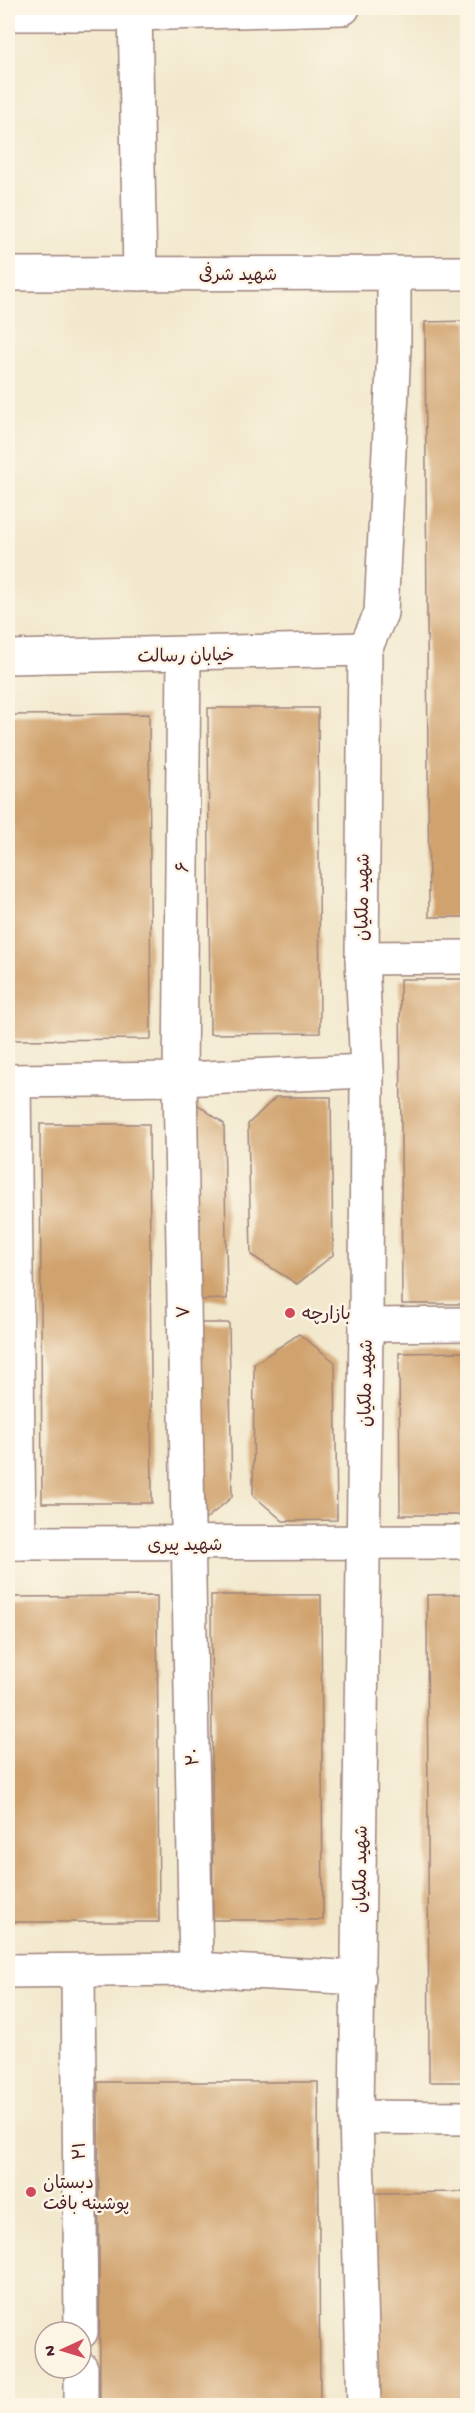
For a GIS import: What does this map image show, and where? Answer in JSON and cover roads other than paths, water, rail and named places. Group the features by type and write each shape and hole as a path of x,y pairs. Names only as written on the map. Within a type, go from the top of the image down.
{"street":[{"path":"8,14 343,8"},
{"path":"135,10 140,274"},
{"path":"365,650 381,614 394,349 394,273"},
{"name":"شهید شرفی","path":"8,274 468,273"},
{"name":"خیابان رسالت","path":"8,657 365,650"},
{"name":"شهید ملکیان","path":"364,2406 356,2117 366,1325 367,1071 362,958 365,650"},
{"name":"۶","path":"180,1078 184,655"},
{"path":"362,958 468,957"},
{"path":"13,1543 11,1081 367,1071"},
{"name":"۷","path":"180,1078 187,1545"},
{"path":"366,1325 468,1324"},
{"name":"شهید پیری","path":"13,1543 187,1545 468,1542"},
{"name":"۲۰","path":"187,1545 196,1969"},
{"path":"8,1971 196,1969 358,1978"},
{"name":"۲۱","path":"78,1971 81,2320"},
{"path":"356,2117 468,2118"},
{"path":"81,2380 81,2406"}],"place":[{"name":"بازارچه","path":"290,1313"},
{"name":"دبستان پوشینه بافت","path":"31,2192"}]}
